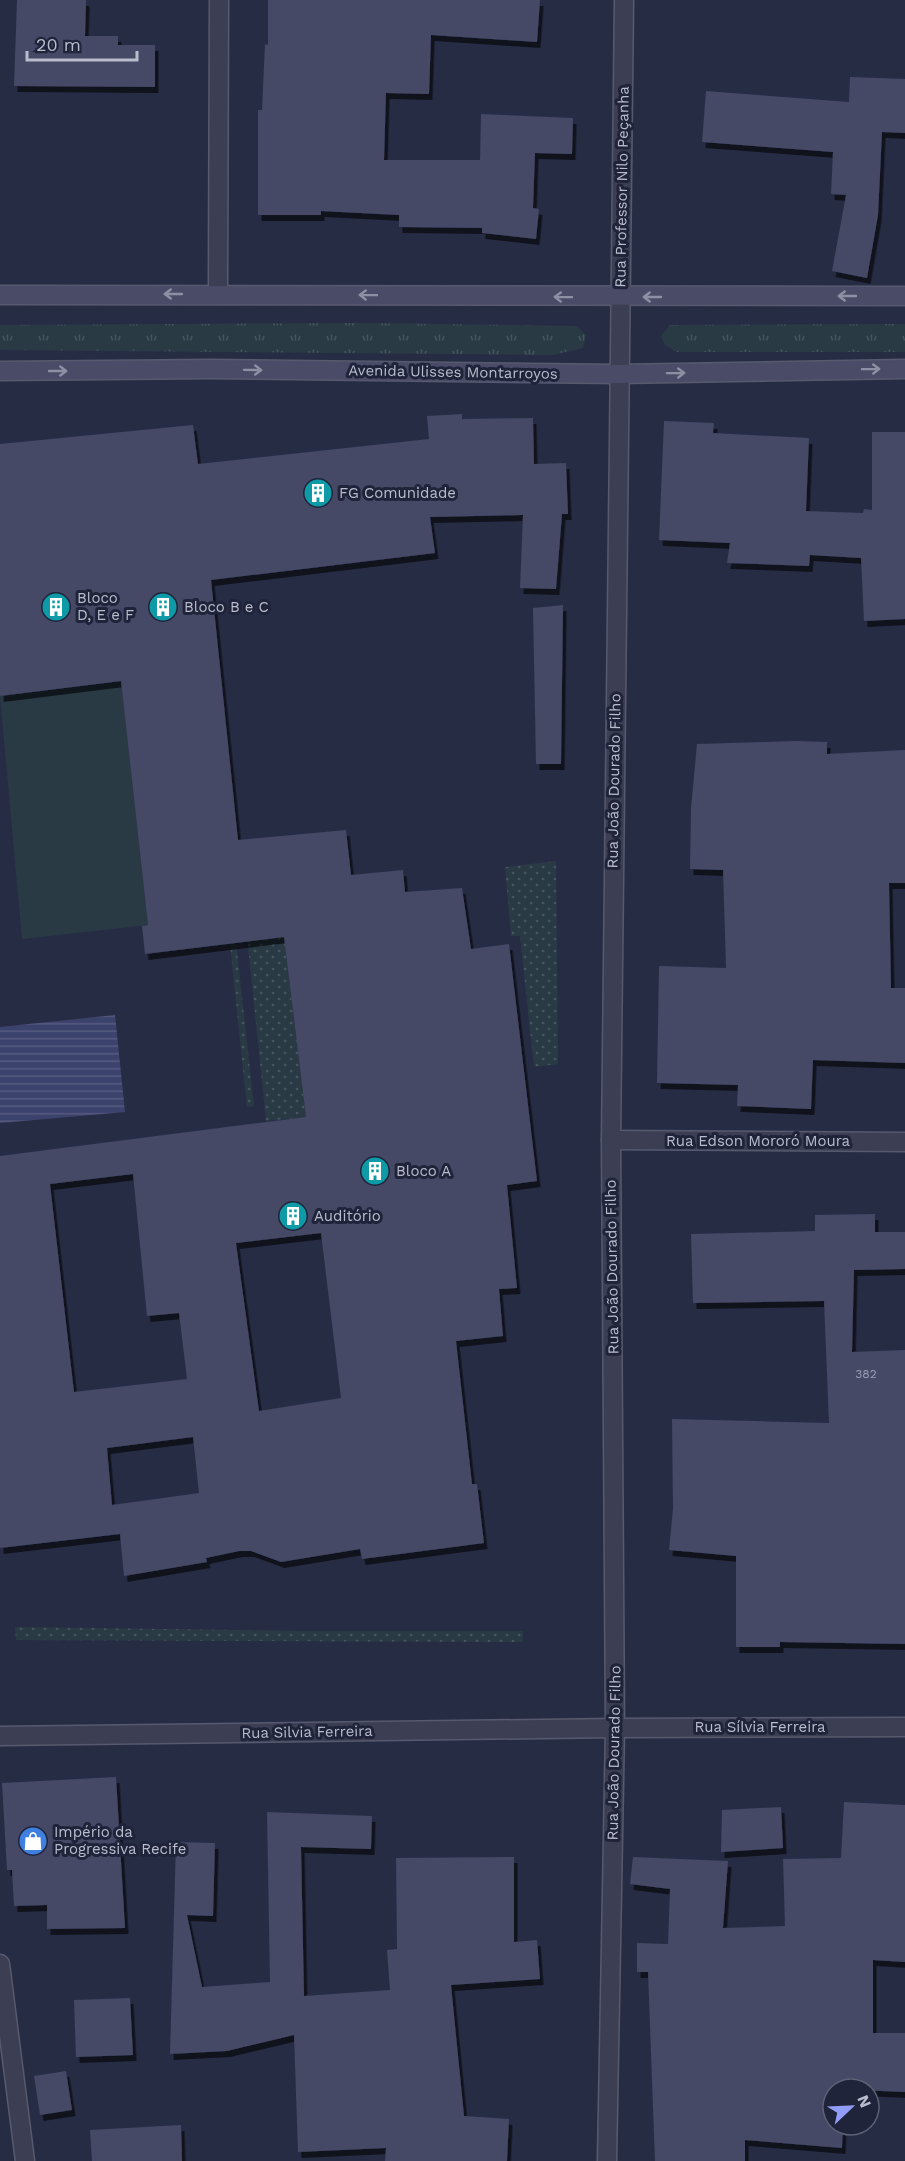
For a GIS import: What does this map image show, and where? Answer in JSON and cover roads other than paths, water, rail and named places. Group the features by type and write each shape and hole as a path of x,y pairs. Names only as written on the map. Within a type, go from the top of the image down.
{"main road":[{"path":"0,295 905,296"},
{"name":"Avenida Ulisses Montarroyos","path":"0,371 212,369 618,374 905,369"}],"street":[{"path":"218,294 219,0"},
{"name":"Rua Professor Nilo Peçanha","path":"618,374 624,0"},
{"name":"Rua João Dourado Filho","path":"607,2161 615,1728 611,1140 618,374"},
{"name":"Rua Edson Mororó Moura","path":"611,1140 905,1142"},
{"name":"Rua Sílvia Ferreira","path":"615,1728 905,1727"},
{"name":"Rua Silvia Ferreira","path":"0,1736 615,1728"},
{"path":"0,1964 25,2161"}],"water":[{"path":"115,1015 125,1112 0,1123 0,1027"}],"place":[{"name":"FG Comunidade","path":"318,493"},
{"name":"Bloco D, E e F","path":"56,607"},
{"name":"Bloco B e C","path":"163,607"},
{"name":"Bloco A","path":"375,1171"},
{"name":"Auditório","path":"293,1216"},
{"name":"Império da Progressiva Recife","path":"33,1841"}]}
